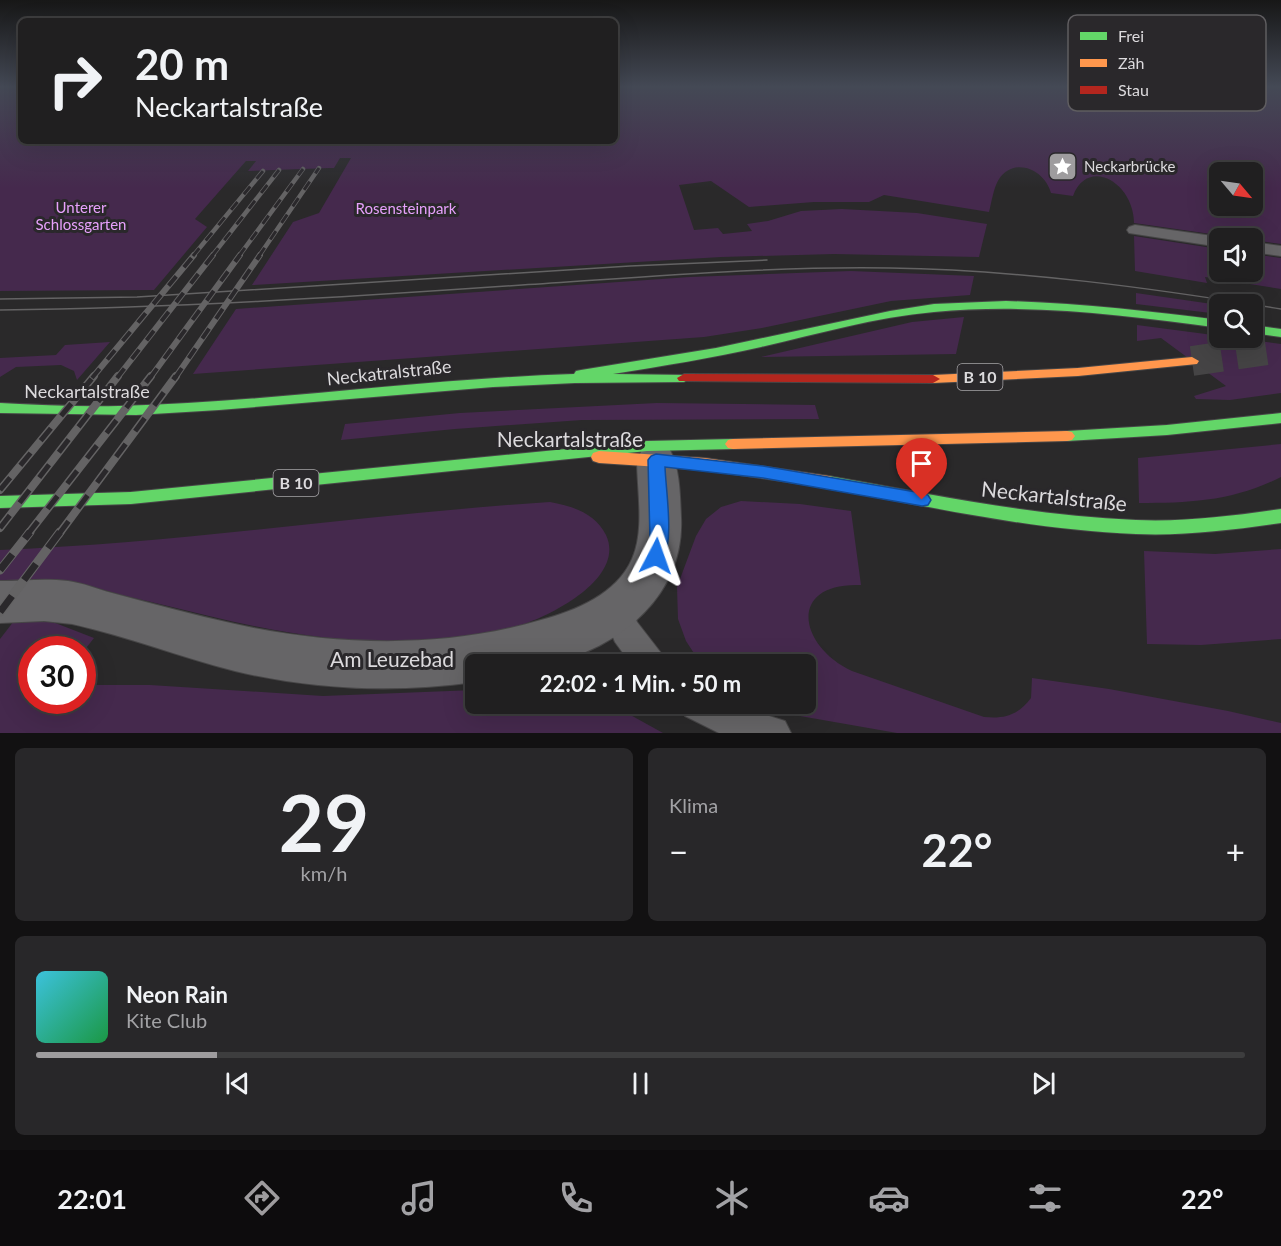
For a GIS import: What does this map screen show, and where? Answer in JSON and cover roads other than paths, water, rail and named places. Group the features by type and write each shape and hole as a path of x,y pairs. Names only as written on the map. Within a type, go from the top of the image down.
{"main road":[{"path":"536,380 685,358 871,317 935,307 991,305 1064,308 1209,323"},
{"path":"1263,331 1281,333"},
{"name":"B 10","path":"536,380 944,378 1119,370 1192,361"},
{"name":"Neckatralstraße","path":"245,404 420,387 536,380"},
{"name":"Neckartalstraße","path":"0,408 116,412 245,404"},
{"name":"B 10","path":"530,456 689,444 1022,439 1167,430 1281,418"},
{"name":"Neckartalstraße","path":"0,502 131,498 530,456 656,460 763,472 967,509 1077,523 1185,526 1236,524 1281,516"}],"street":[{"name":"Am Leuzebad","path":"0,602 58,601 240,649 345,663 408,664 465,660 520,650 590,627 617,611 637,591 656,556 659,540 656,460"}],"lane":[{"path":"1135,230 1209,240"},
{"path":"1263,249 1281,251"},
{"path":"617,611 626,632 642,654"},
{"path":"712,714 742,727 774,733"}],"tunnel":[{"path":"1192,361 1281,348"}],"tram line":[{"path":"0,299 137,297 630,266 767,260"},
{"path":"0,310 261,301 706,273 844,268 939,269 1037,276 1135,287 1281,309"}],"railway":[{"path":"259,256 319,168"},
{"path":"239,256 303,169"},
{"path":"212,256 279,170"},
{"path":"193,256 263,171"},
{"path":"92,378 194,255"},
{"path":"117,378 213,255"},
{"path":"150,378 240,255"},
{"path":"175,378 260,255"},
{"path":"0,490 94,376"},
{"path":"0,528 118,376"},
{"path":"28,534 151,376"},
{"path":"59,534 176,376"},
{"path":"0,570 30,532"},
{"path":"0,612 60,532"}],"place":[{"name":"Neckarbrücke","path":"1063,167"}],"park label":[{"name":"Rosensteinpark","path":"406,209"},
{"name":"Unterer Schlossgarten","path":"81,216"}]}
